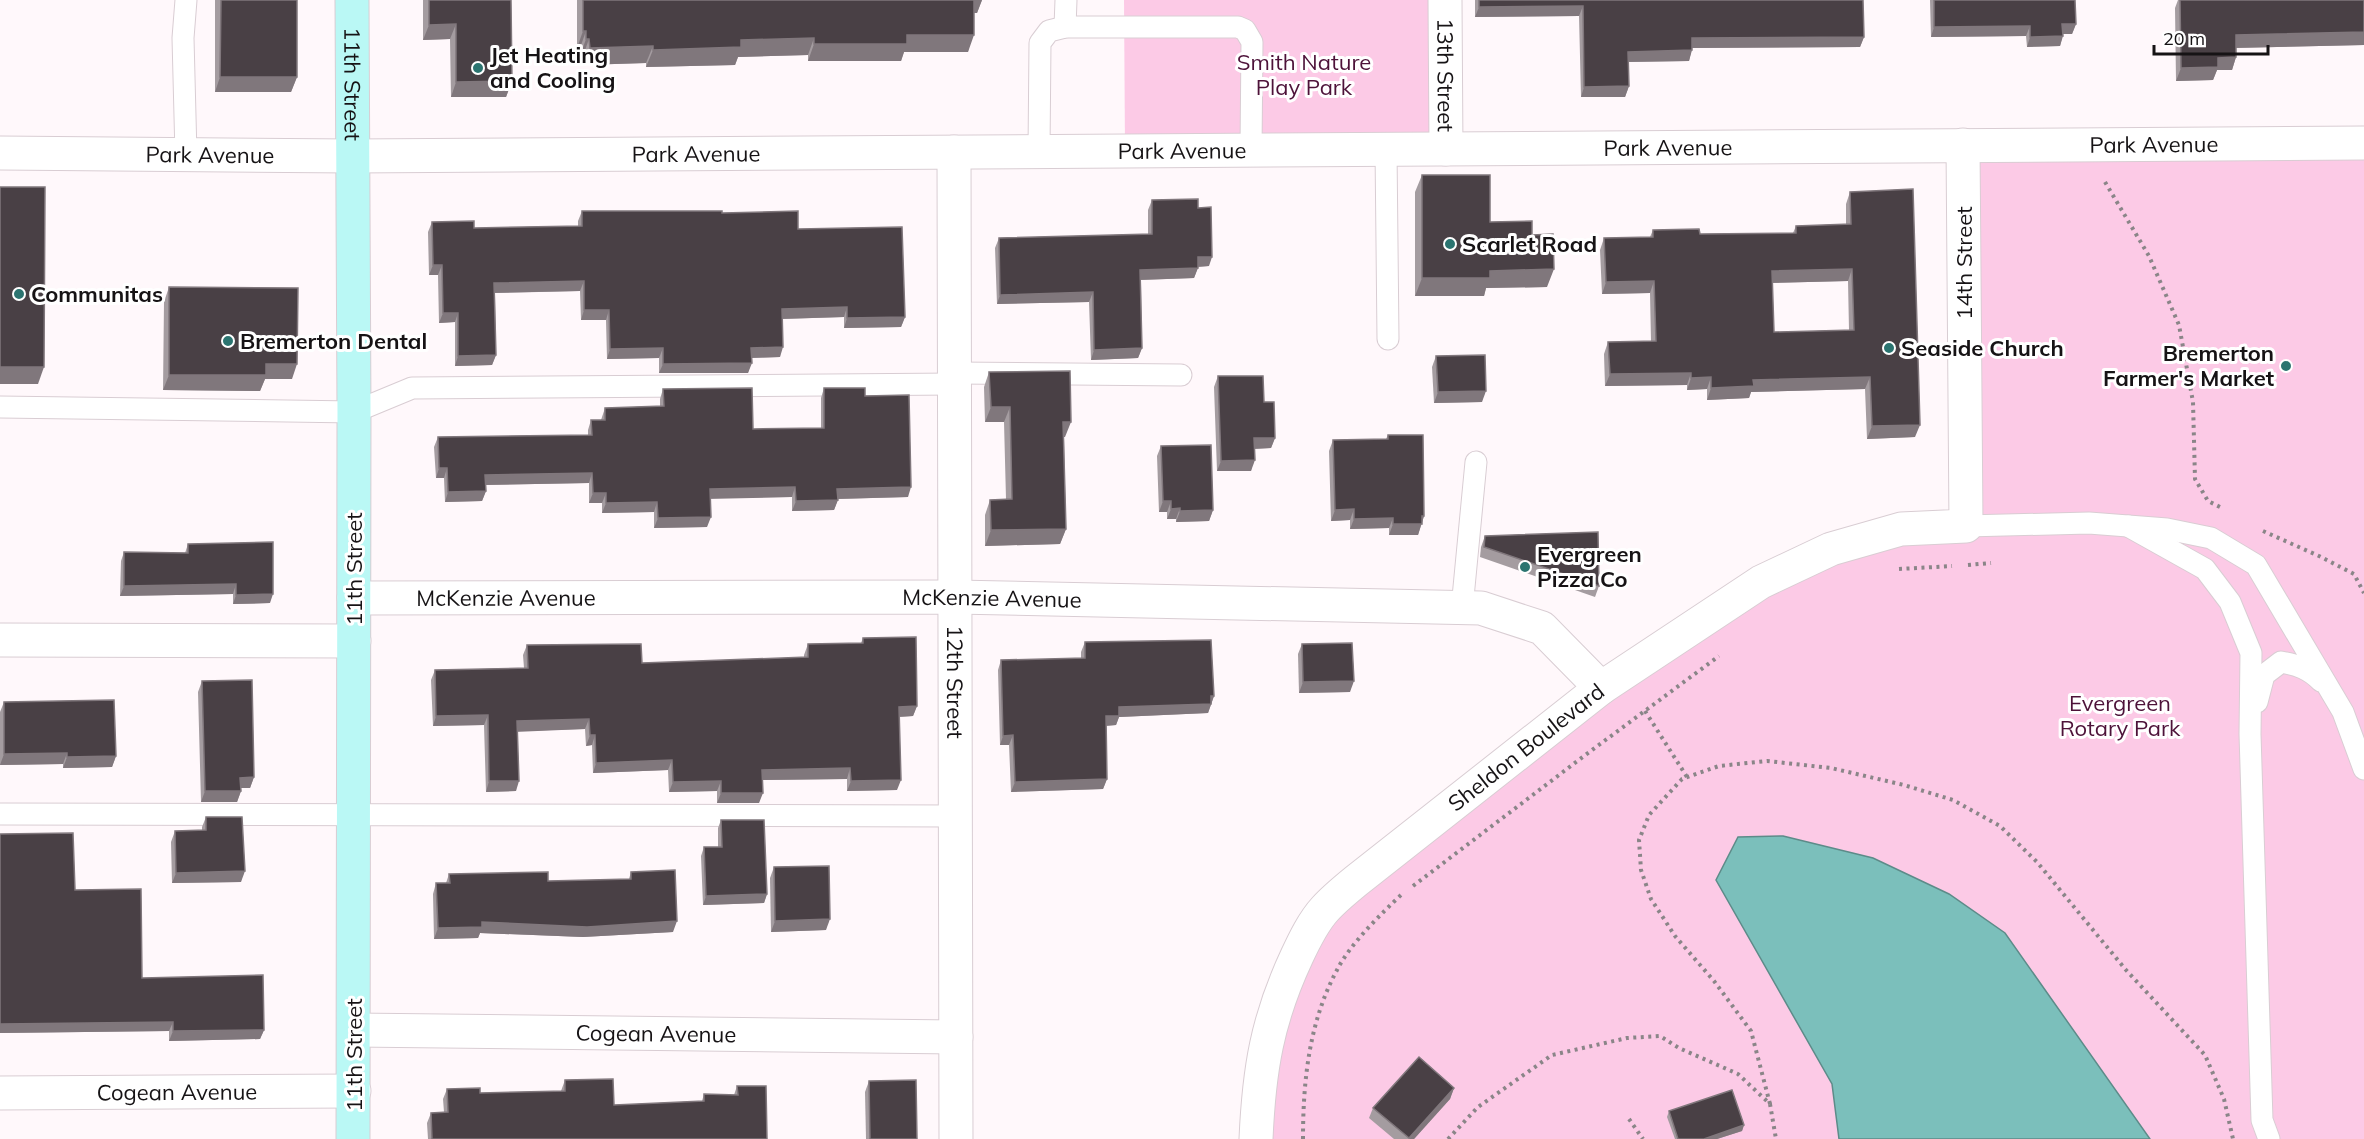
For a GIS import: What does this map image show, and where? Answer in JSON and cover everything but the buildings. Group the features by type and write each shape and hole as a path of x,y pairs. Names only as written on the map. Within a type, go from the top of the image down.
{"main road":[{"name":"11th Street","path":"352,0 353,1139"}],"street":[{"name":"13th Street","path":"1445,0 1446,149"},
{"name":"Park Avenue","path":"0,153 352,156 2364,143"},
{"name":"14th Street","path":"1963,145 1966,526"},
{"name":"12th Street","path":"954,152 956,1139"},
{"name":"Sheldon Boulevard","path":"1256,1139 1258,1091 1269,1027 1284,985 1302,944 1324,909 1356,881 1601,688 1761,582 1831,549 1901,530 1966,526"},
{"name":"McKenzie Avenue","path":"354,598 955,597 1481,608 1542,628 1601,688"},
{"path":"0,640 354,641"},
{"name":"Cogean Avenue","path":"354,1030 956,1037"},
{"name":"Cogean Avenue","path":"0,1093 354,1091"}],"lane":[{"path":"186,0 183,38 186,155"},
{"path":"1065,27 1066,0"},
{"path":"1040,151 1040,43 1049,31 1065,27 1238,27 1245,30 1252,42 1251,150"},
{"path":"1386,149 1388,339"},
{"path":"0,407 354,412 412,388 1181,375"},
{"path":"1462,608 1476,462"},
{"path":"1966,526 2089,523 2168,529 2211,538 2256,565 2343,712 2364,769"},
{"path":"2128,526 2205,569 2230,603 2251,653 2250,734 2262,1120 2269,1139"},
{"path":"2250,734 2264,675 2281,662 2297,664 2311,671 2328,687"},
{"path":"0,814 956,816"}],"path":[{"path":"2095,145 2101,174 2148,256 2179,325 2193,402 2195,479 2208,501 2227,511"},
{"path":"2256,527 2319,555 2354,574 2364,593"},
{"path":"1894,570 1991,563"},
{"path":"1303,1139 1307,1061 1322,1004 1337,968 1357,942 1401,895 1729,650"},
{"path":"1645,711 1687,777"},
{"path":"1776,1139 1770,1104 1751,1031 1714,981 1675,936 1651,899 1641,870 1639,840 1649,815 1682,779 1719,766 1767,761 1831,768 1904,785 1953,800 2000,826 2037,862 2126,970 2205,1055 2224,1099 2233,1139"},
{"path":"1448,1139 1478,1107 1552,1055 1627,1038 1660,1036 1679,1048 1738,1074 1770,1104"},
{"path":"1629,1119 1642,1139"}],"green space":[{"name":"Smith Nature Play Park","path":"1124,0 1445,0 1446,149 1125,151"},
{"name":"Evergreen Rotary Park","path":"2364,143 2364,1139 2150,1139 2005,933 1948,894 1873,858 1783,836 1738,837 1716,880 1832,1084 1839,1139 1256,1139 1258,1091 1324,909 1761,582 1965,526 1963,145"}],"water":[{"path":"1783,836 1873,858 1949,894 2005,933 2150,1139 1839,1139 1832,1084 1716,880 1738,837"}],"place":[{"name":"Jet Heating and Cooling","path":"478,68"},
{"name":"Scarlet Road","path":"1450,244"},
{"name":"Communitas","path":"19,294"},
{"name":"Bremerton Dental","path":"228,341"},
{"name":"Seaside Church","path":"1889,348"},
{"name":"Bremerton Farmer's Market","path":"2286,366"},
{"name":"Evergreen Pizza Co","path":"1525,567"}]}
